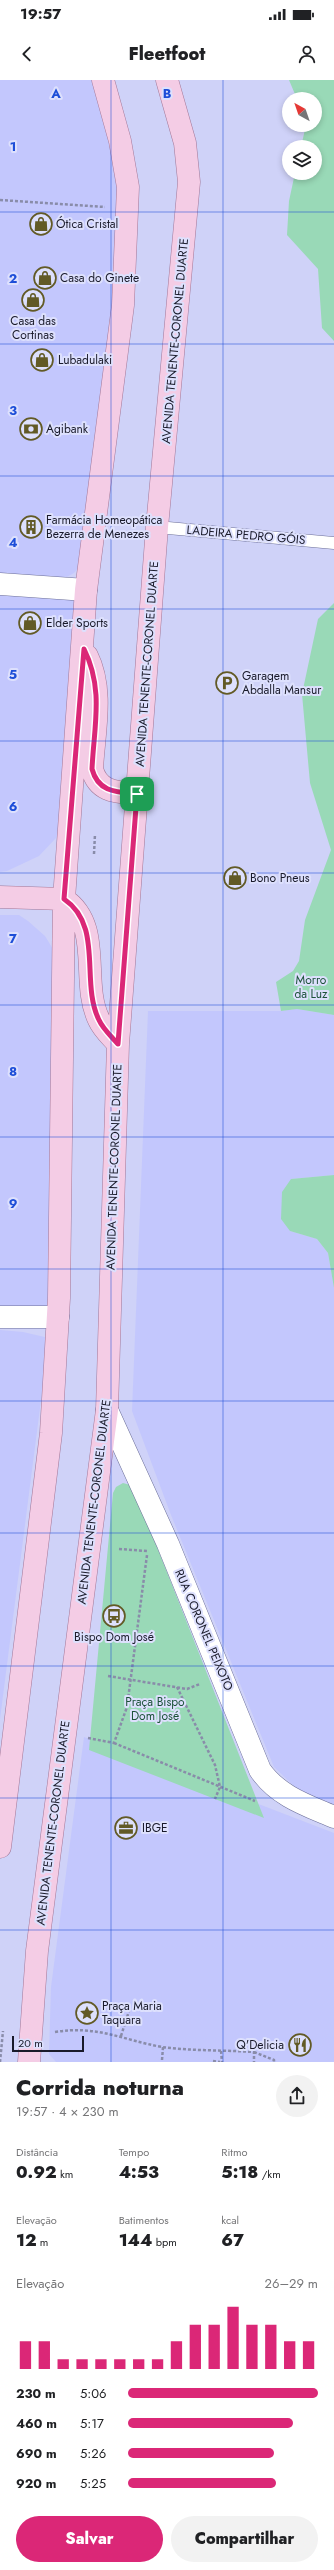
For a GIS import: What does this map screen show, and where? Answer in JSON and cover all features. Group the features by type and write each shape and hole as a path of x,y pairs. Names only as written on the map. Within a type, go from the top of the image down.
{"main road":[{"path":"0,1847 51,1433 58,1317 64,899 84,649 86,590 123,306 128,187 120,141 103,80"},
{"name":"AVENIDA TENENTE-CORONEL DUARTE","path":"29,2053 37,1951 107,1410 118,1044 157,527 189,182 185,143 167,80"},
{"path":"84,649 95,674 97,688 92,769 94,780 106,790 137,794"},
{"path":"0,898 64,899 76,909 84,923 98,1019 118,1044"},
{"path":"29,2053 46,2062"}],"street":[{"path":"0,584 86,590"},
{"path":"0,1317 58,1317"},
{"name":"RUA CORONEL PEIXOTO","path":"107,1410 168,1544 223,1674 260,1770 268,1782 282,1793 334,1817"}],"lane":[{"name":"LADEIRA PEDRO GÓIS","path":"157,527 334,543"}],"path":[{"path":"0,200 127,208"},
{"path":"94,854 95,834"},
{"path":"114,1743 127,1707 147,1551 145,1544"},
{"path":"108,1676 187,1689 223,1674"},
{"path":"177,1687 215,1765 220,1787 215,1799"},
{"path":"65,1732 114,1743 257,1802 282,1793"},
{"path":"121,2036 130,2008"},
{"path":"48,2034 67,2030 103,2031 162,2047 254,2052 274,2060 274,2062"},
{"path":"0,2062 3,2031"},
{"path":"162,2047 162,2060"},
{"path":"213,2061 221,2062 221,2050"},
{"path":"254,2052 254,2062"}],"shaded area":[{"path":"0,80 95,80 121,195 108,350 83,563 74,573 65,578 0,573"},
{"path":"0,594 81,595 65,816 56,838 39,856 7,871 0,872"},
{"path":"0,915 19,915 28,921 45,936 56,954 52,1309 0,1309"},
{"path":"297,1009 334,1015 334,1175 291,1179 290,1231 317,1239 328,1253 334,1288 334,1805 297,1789 274,1767 171,1515 132,1411 148,1011 281,1011"},
{"path":"0,1330 23,1332 49,1338 0,1719"},
{"path":"84,1737 334,1833 334,2062 56,2062 49,2054 51,1987"}],"green space":[{"path":"289,80 334,80 334,341 322,328 318,269 287,235 289,201 294,180 322,180 322,140 303,140 304,132 322,132 322,92 294,92"},
{"name":"Morro da Luz","path":"334,603 334,1015 297,1009 281,1011 276,982 293,971 299,961 305,920 331,850 310,783 302,694 318,619"},
{"path":"334,1175 334,1288 328,1253 317,1239 290,1231 281,1219 282,1192 291,1179"},
{"name":"Praça Bispo Dom José","path":"123,1483 130,1485 135,1491 264,1818 89,1750 113,1493 116,1487"}],"place":[{"name":"Ótica Cristal","path":"41,224"},
{"name":"Casa do Ginete","path":"45,278"},
{"name":"Casa das Cortinas","path":"33,300"},
{"name":"Lubadulaki","path":"42,360"},
{"name":"Agibank","path":"31,429"},
{"name":"Farmácia Homeopática Bezerra de Menezes","path":"31,527"},
{"name":"Elder Sports","path":"30,623"},
{"name":"Garagem Abdalla Mansur","path":"227,683"},
{"name":"Bono Pneus","path":"235,878"},
{"name":"Bispo Dom José","path":"114,1616"},
{"name":"IBGE","path":"126,1828"},
{"name":"Praça Maria Taquara","path":"87,2013"},
{"name":"Q'Delicia","path":"300,2045"}],"route":[{"path":"84,649 95,674 97,688 92,769 94,780 106,790 137,794 118,1044 98,1019 94,1003 84,923 81,915 76,909 64,899 84,649"}]}
